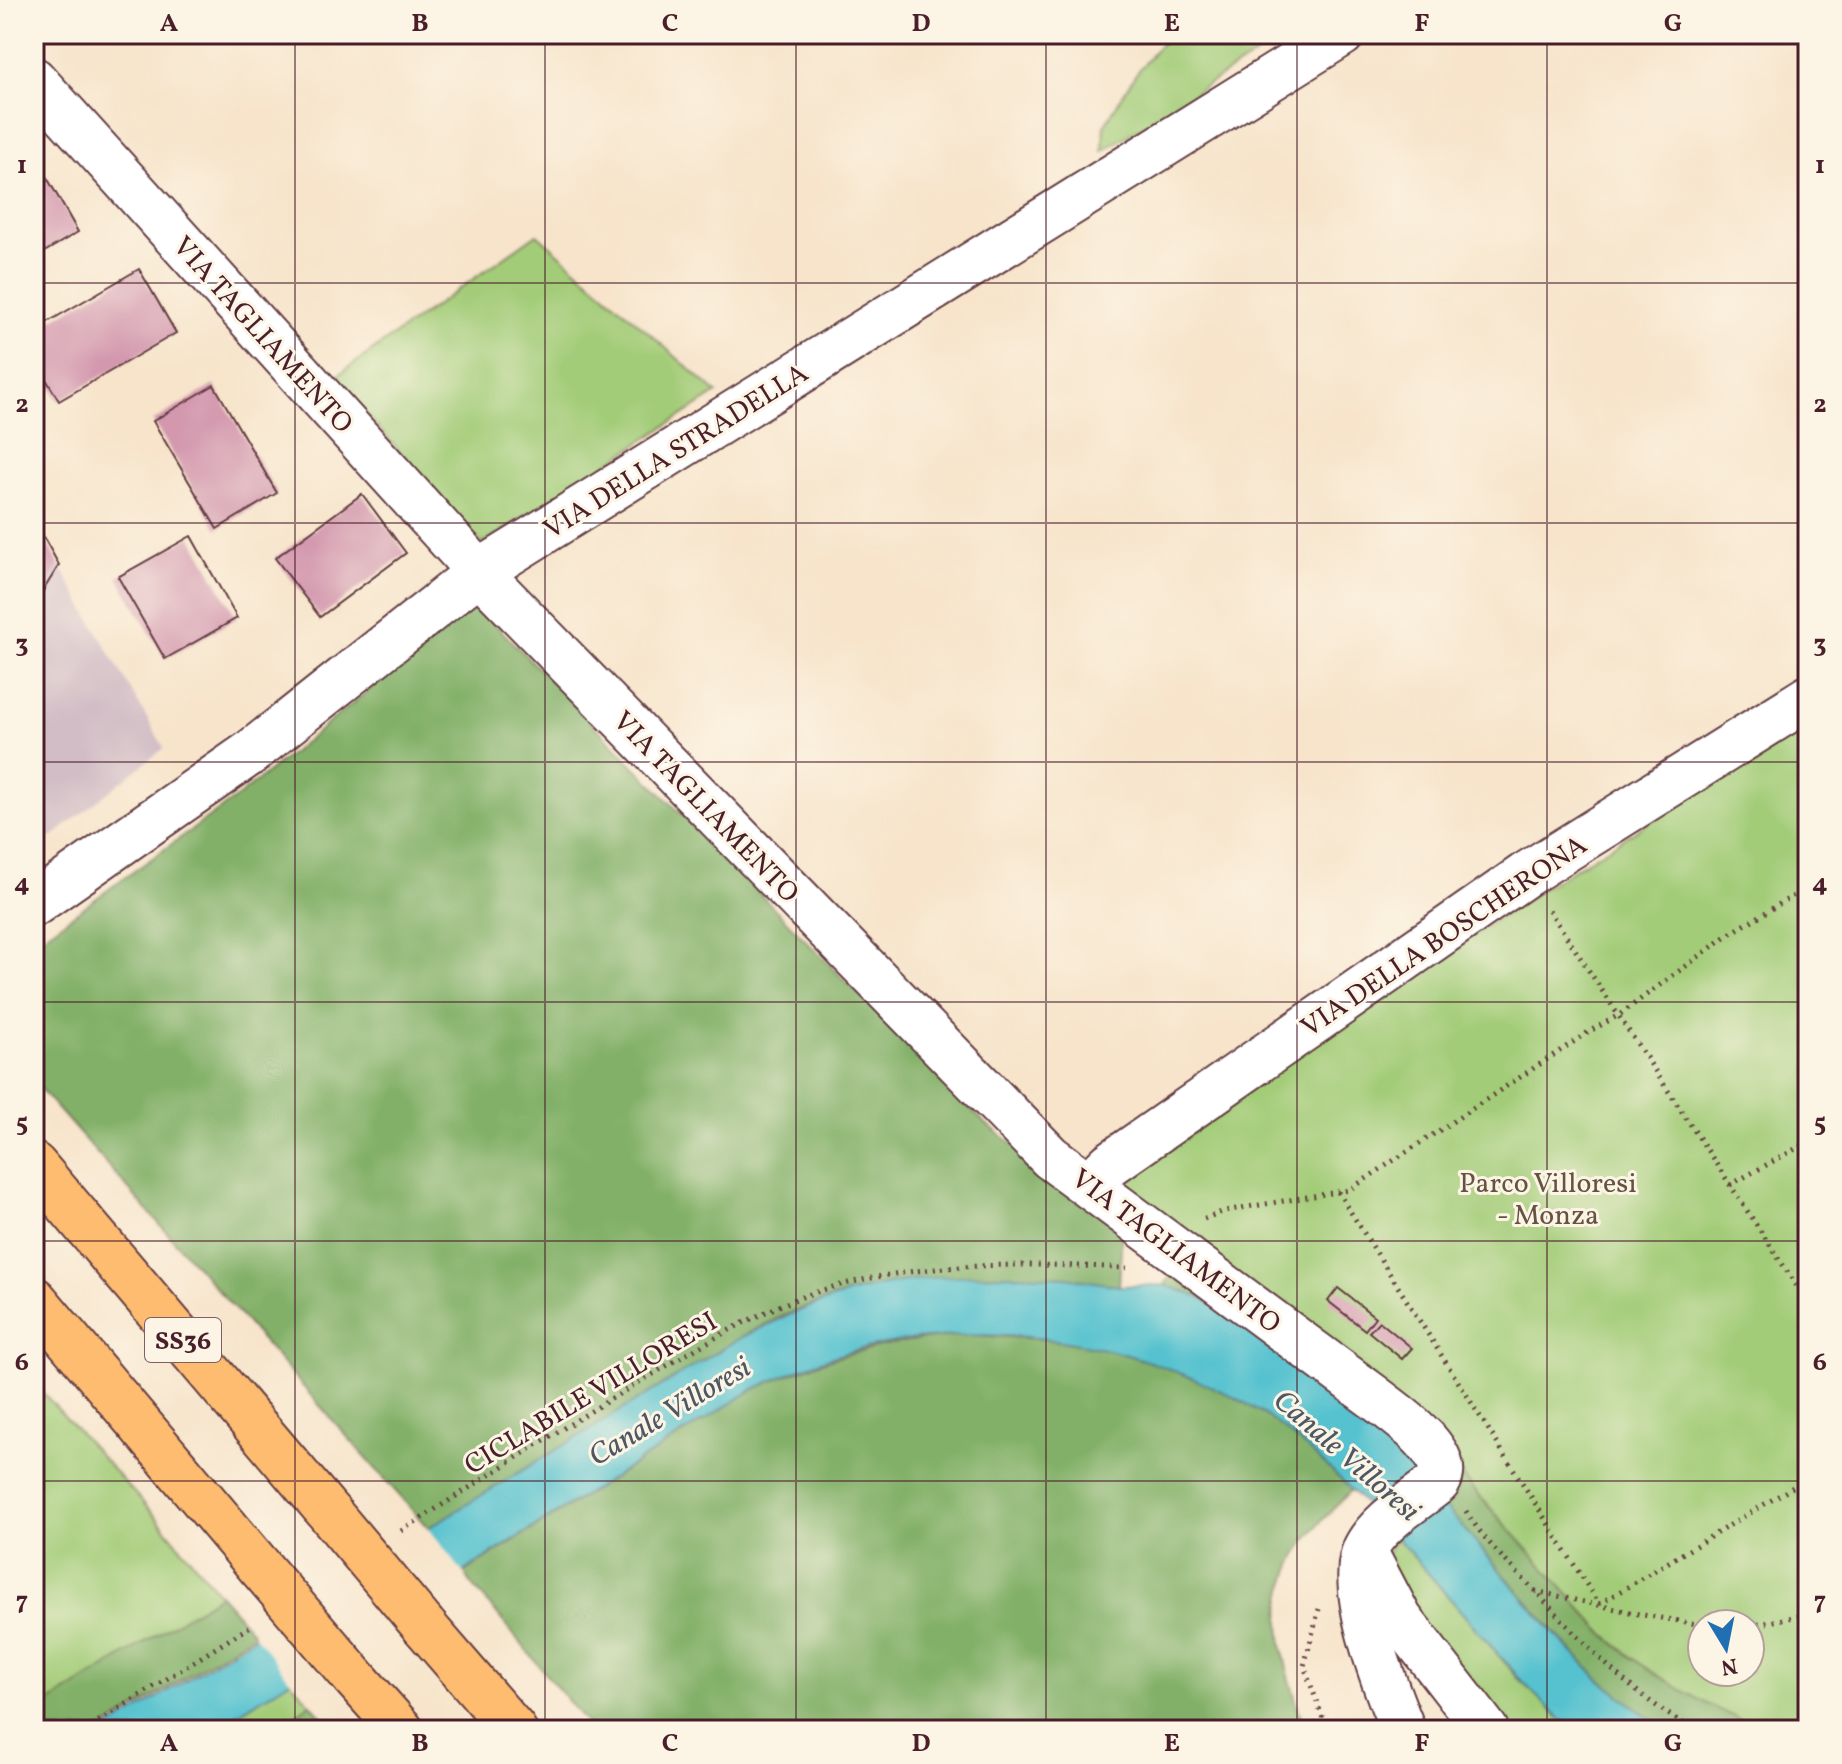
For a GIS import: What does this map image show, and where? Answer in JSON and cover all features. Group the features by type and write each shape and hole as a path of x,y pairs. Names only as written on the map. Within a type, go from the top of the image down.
{"highway":[{"name":"SS36","path":"34,1165 514,1730"},
{"path":"34,1299 401,1730"}],"street":[{"name":"VIA DELLA STRADELLA","path":"45,889 250,753 479,572 1342,34"},
{"name":"VIA TAGLIAMENTO","path":"34,80 479,572 1050,1157 1374,1397 1423,1437 1440,1473"},
{"name":"VIA DELLA BOSCHERONA","path":"1098,1190 1101,1173 1110,1164 1525,875 1808,698"},
{"path":"1403,1730 1379,1665 1364,1611 1360,1578 1372,1540 1440,1473"},
{"path":"1372,1540 1400,1619 1486,1730"}],"path":[{"path":"1525,875 1808,1303"},
{"name":"CICLABILE VILLORESI","path":"393,1536 705,1343 824,1289 872,1277 921,1270 1045,1265 1127,1268 1156,1259 1180,1229 1224,1211 1349,1190 1619,1015 1731,933 1808,887"},
{"path":"1730,1185 1808,1142"},
{"path":"1338,1192 1599,1604"},
{"path":"1440,1473 1472,1521 1612,1673 1647,1701 1695,1730"},
{"path":"1599,1604 1808,1478"},
{"path":"1534,1591 1575,1602 1686,1622"},
{"path":"1766,1623 1808,1614"},
{"path":"85,1730 260,1620"}],"shaded area":[{"path":"34,520 164,748 34,851"}],"green space":[{"path":"1159,34 1288,34 1103,151 1104,126 1135,75 1163,41"},
{"path":"537,234 717,393 482,544 334,378"},
{"path":"475,604 984,1122 1122,1231 1119,1286 1034,1277 949,1277 864,1289 823,1301 777,1319 735,1341 428,1528 34,1082 34,943 240,795"},
{"name":"Parco Villoresi - Monza","path":"1808,724 1808,1730 1763,1730 1656,1677 1605,1635 1474,1490 1453,1462 1117,1178 1537,892"},
{"path":"1192,1239 1453,1462 1474,1490 1605,1635 1680,1689 1763,1730 1671,1730 1645,1715 1600,1680 1399,1454 1165,1285"},
{"path":"965,1335 1089,1345 1170,1368 1222,1390 1268,1417 1301,1442 1352,1489 1306,1540 1284,1588 1280,1611 1284,1657 1305,1730 592,1730 463,1573 752,1390 805,1368 856,1352 908,1341"},
{"path":"34,1383 157,1518 220,1595 34,1712"},
{"path":"1397,1536 1517,1677 1572,1730 1501,1730 1378,1569"},
{"path":"220,1595 254,1634 101,1730 34,1730 34,1712"},
{"path":"290,1680 311,1704 274,1730 212,1730"},
{"path":"311,1704 333,1730 274,1730"}],"water":[{"name":"Canale Villoresi","path":"953,1276 1066,1277 1119,1286 1165,1285 1202,1298 1257,1334 1335,1395 1399,1454 1555,1634 1600,1680 1645,1715 1671,1730 1572,1730 1543,1703 1340,1478 1253,1407 1187,1376 1108,1350 1067,1342 984,1335 901,1341 860,1349 765,1384 212,1730 106,1730 428,1528 756,1330 822,1303 890,1284"}],"pier":[{"path":"425,1525 466,1576 293,1684 253,1633"}],"building":[{"path":"37,160 78,232 34,258 34,162"},
{"path":"139,269 176,333 59,401 34,359 34,330"},
{"path":"214,385 277,493 217,529 153,421"},
{"path":"362,494 406,553 320,617 275,558"},
{"path":"34,520 59,565 38,599 34,591"},
{"path":"191,536 237,618 165,659 118,577"},
{"path":"1338,1288 1375,1317 1365,1330 1328,1301"},
{"path":"1379,1321 1412,1348 1402,1359 1369,1332"}]}
